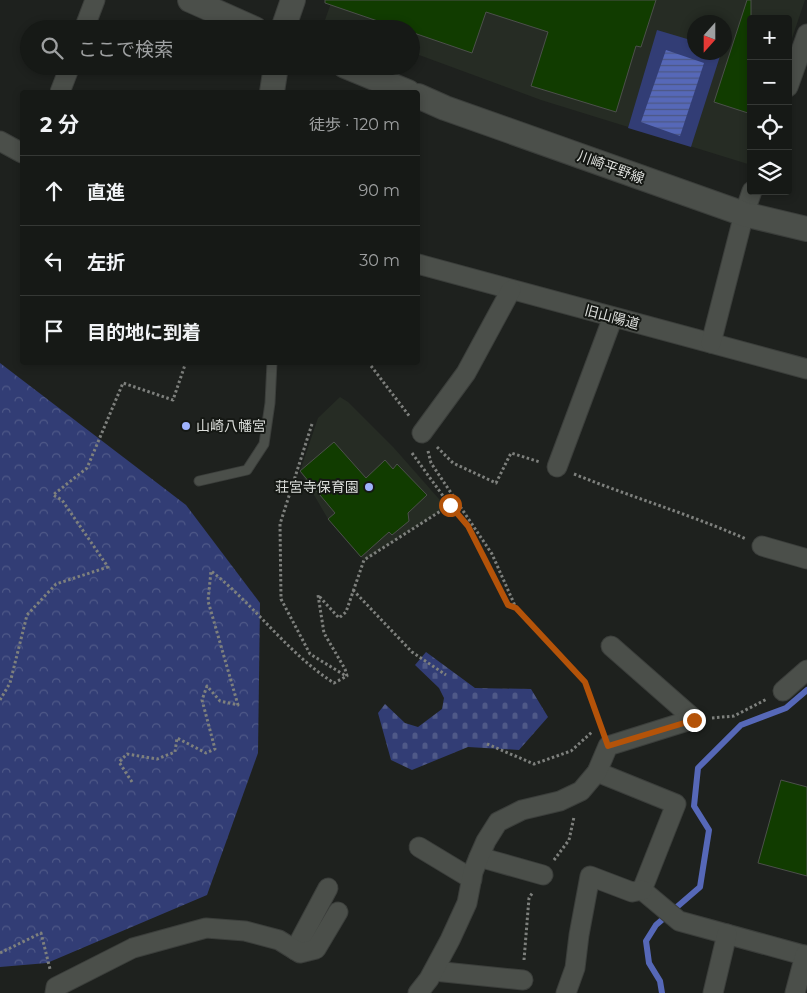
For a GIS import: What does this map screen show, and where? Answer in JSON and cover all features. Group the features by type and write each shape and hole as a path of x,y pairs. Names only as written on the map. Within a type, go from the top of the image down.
{"street":[{"path":"87,20 95,0"},
{"path":"190,0 235,20"},
{"path":"286,20 293,0"},
{"path":"792,79 803,58 807,34"},
{"path":"61,90 67,75"},
{"path":"272,90 275,75"},
{"path":"367,75 403,90"},
{"name":"川崎平野線","path":"420,97 445,108 744,214 807,229"},
{"path":"0,142 20,152"},
{"path":"711,343 751,195"},
{"name":"旧山陽道","path":"420,265 807,369"},
{"path":"422,432 466,373 511,290"},
{"path":"558,467 613,317"},
{"path":"762,546 807,559"},
{"path":"611,646 694,720"},
{"path":"783,691 807,670"},
{"path":"418,993 434,971 466,903 479,857 498,822 522,810 560,801 581,791 597,772 608,746 694,720"},
{"path":"597,772 676,804 642,890"},
{"path":"419,847 472,879"},
{"path":"479,857 543,876"},
{"path":"566,993 575,968 590,876 632,892 642,890"},
{"path":"295,950 328,888"},
{"path":"642,890 679,921 806,955 796,993"},
{"path":"55,990 133,948 206,928 245,931 279,940 300,953 316,949 338,912"},
{"path":"713,993 726,934"},
{"path":"434,971 523,980"}],"lane":[{"path":"200,482 247,470 264,444 270,403 272,365"}],"path":[{"path":"0,700 10,683 27,615 56,584 108,568 62,500 52,494 87,468 123,384 173,400 185,365"},
{"path":"370,365 422,432 453,463 496,483 511,453 558,467 616,490 699,519 762,546"},
{"path":"312,424 280,524 281,599 310,654 347,676"},
{"path":"422,432 431,463 492,554 516,608 585,682 608,746"},
{"path":"412,453 468,526 508,605 516,608"},
{"path":"347,676 345,669 324,633 318,595 339,618 346,612 364,560 450,505"},
{"path":"132,782 119,762 127,754 157,759 175,752 177,738 206,753 215,749 202,700 206,686 220,701 238,705 208,601 211,571 232,587 314,670 334,683 347,676"},
{"path":"353,590 412,652 446,675"},
{"path":"694,720 734,716 783,691"},
{"path":"487,744 534,764 571,751 601,725"},
{"path":"0,953 41,934 55,990"}],"shaded area":[{"path":"332,0 805,0 792,38 792,15 747,15 747,164 541,100 420,55 420,20 325,20"},
{"path":"666,50 687,57 687,60 704,63 680,136 641,122"},
{"name":"荘宮寺保育園","path":"340,397 348,402 394,448 446,507 364,560 328,519 300,471 318,418"}],"green space":[{"path":"657,30 687,39 687,60 719,60 691,147 628,128"},
{"path":"0,363 186,505 260,603 258,753 207,895 47,963 0,967"},
{"path":"426,652 475,688 531,689 548,717 519,750 468,747 412,770 391,760 378,713 385,704 405,723 418,727 442,709 444,698 439,688 415,665"}],"building":[{"path":"325,0 656,0 641,47 636,46 616,112 531,86 548,32 486,12 472,53 420,35 420,20 375,20 325,3"},
{"path":"747,0 751,0 751,15 747,15 747,113 714,102 728,60 732,60 732,46"},
{"path":"334,442 366,478 385,460 393,469 397,464 427,495 408,513 409,521 392,535 389,532 361,557 328,519 335,513 300,471"},
{"path":"781,780 807,787 807,876 758,863"}],"waterway":[{"path":"662,993 660,981 649,963 646,941 656,925 700,887 709,830 694,806 698,768 741,725 786,708 807,690"}],"place":[{"name":"山崎八幡宮","path":"186,426"},
{"name":"荘宮寺保育園","path":"369,487"}],"route":[{"path":"450,505 468,526 508,605 516,608 585,682 608,746 694,720"}]}
